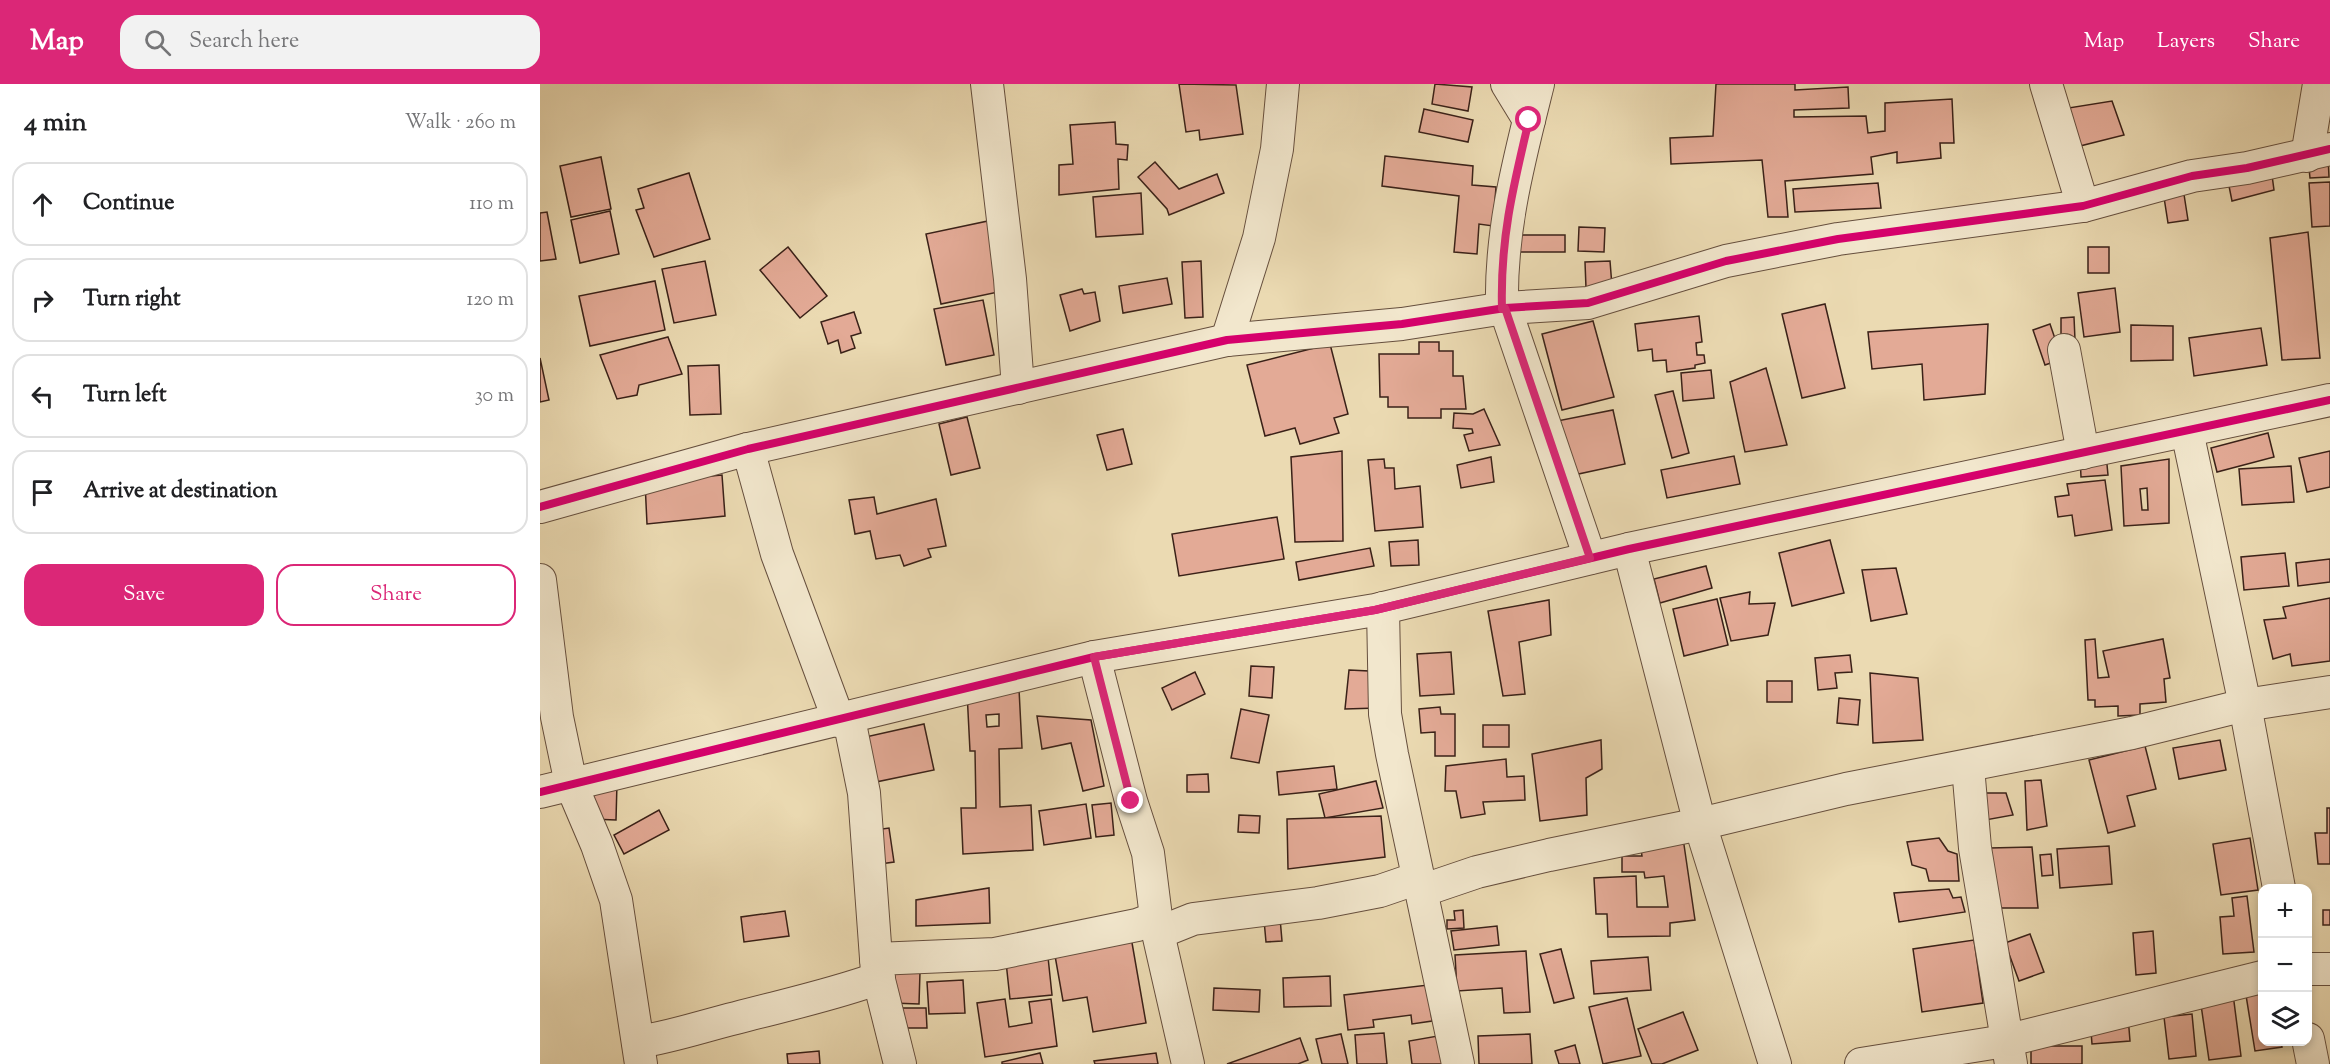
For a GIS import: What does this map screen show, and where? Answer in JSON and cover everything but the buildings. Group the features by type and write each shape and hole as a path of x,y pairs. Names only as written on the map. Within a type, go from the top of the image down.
{"street":[{"path":"987,84 1010,279 1018,388"},
{"path":"1227,340 1259,238 1277,149 1283,84"},
{"path":"1507,84 1529,120"},
{"path":"1538,84 1508,207 1501,264 1504,308 1590,558"},
{"path":"2046,84 2083,206"},
{"path":"540,507 748,449 1227,340 1402,324 1504,308 1588,303 1726,261 1838,239 2083,206 2192,176 2318,152 2319,84"},
{"path":"2064,350 2083,453"},
{"path":"540,792 844,720 1094,657 1383,608 1629,549 2330,400"},
{"path":"2187,431 2246,705 2278,884"},
{"path":"748,449 777,554 844,720 864,794 877,968 900,1064"},
{"path":"1629,549 1700,824 1775,1064"},
{"path":"540,580 557,717 571,784 597,845 616,900 639,1053 668,1038 736,1018 784,1008 877,968 995,954 1137,925 1157,925 1318,903 1420,884 1700,824 1846,789 2132,734 2246,705 2330,692"},
{"path":"1383,608 1385,714 1458,1064"},
{"path":"1094,657 1131,801 1148,853 1157,925 1188,1064"},
{"path":"1968,767 1975,848 2008,1052"},
{"path":"2312,969 2330,969"},
{"path":"1861,1064 2008,1052 2258,978"},
{"path":"2309,1046 2313,1064"}],"cycle path":[{"path":"540,507 748,449 1227,340 1402,324 1505,308 1588,303 1726,261 1838,239 2083,206 2192,176 2247,168 2330,149"},
{"path":"540,792 1094,657 1375,610 1629,549 2330,400"}],"route":[{"path":"1131,801 1094,657 1375,610 1590,558 1505,308 1502,309 1501,264 1508,207 1529,120"}]}
